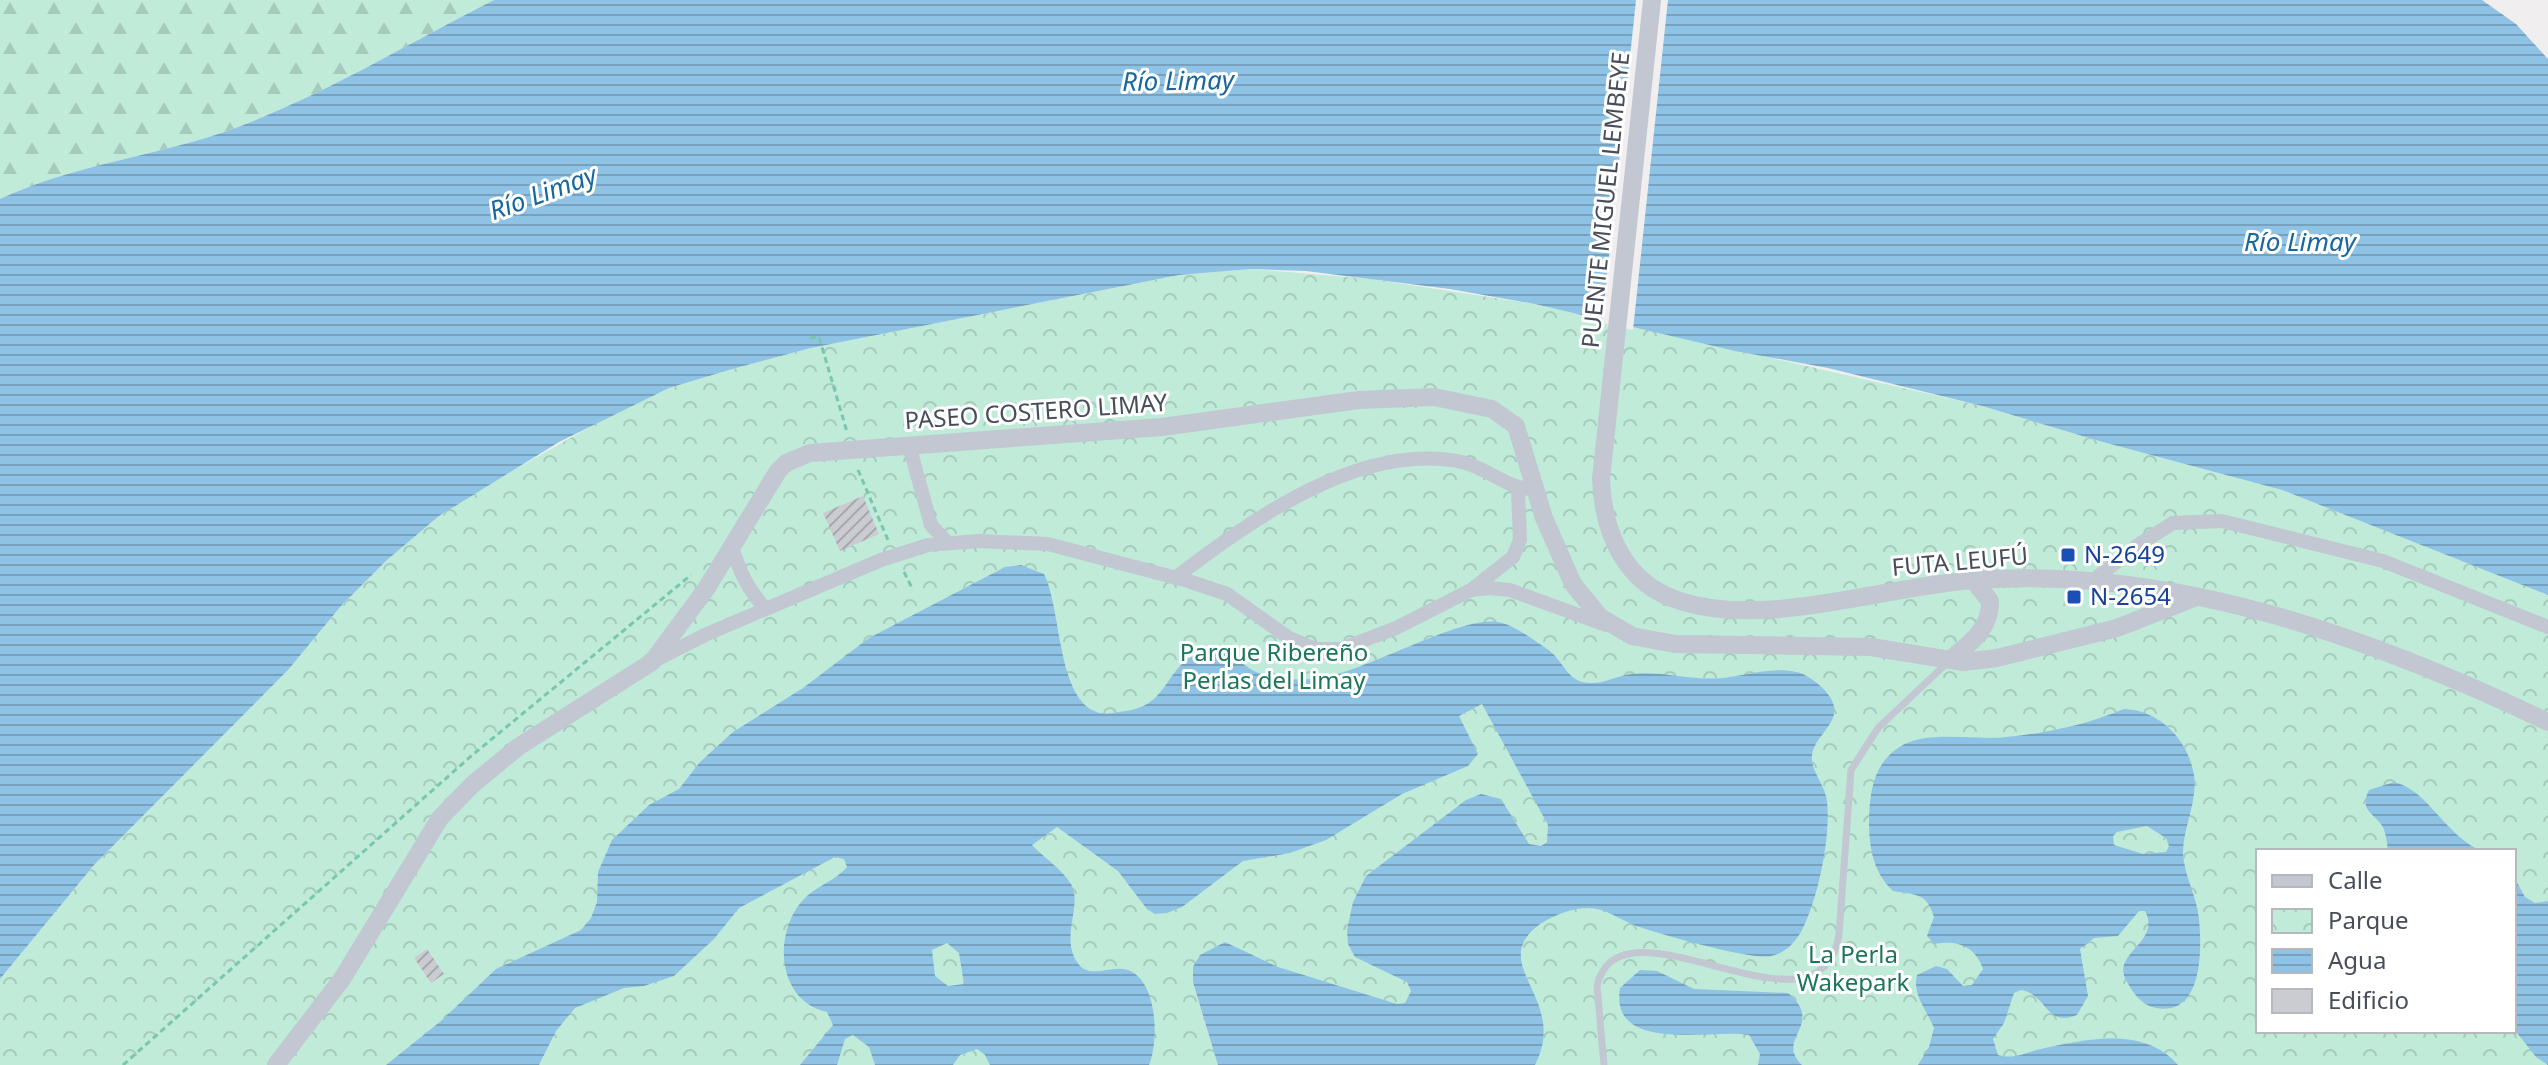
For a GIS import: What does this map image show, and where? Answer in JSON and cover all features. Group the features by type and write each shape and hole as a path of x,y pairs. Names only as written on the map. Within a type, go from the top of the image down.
{"street":[{"name":"PUENTE MIGUEL LEMBEYE","path":"1609,406 1652,0"},
{"name":"PASEO COSTERO LIMAY","path":"276,1065 342,979 440,818 454,801 518,747 652,662 694,607 786,463 810,453 1162,427 1359,400 1434,397 1492,409 1516,426 1525,447 1526,489 1573,584 1614,628 1632,636 1675,644 1841,645 1950,660 1981,661 2117,628 2196,597"},
{"name":"FUTA LEUFÚ","path":"1609,406 1601,479 1605,518 1611,538 1632,571 1662,595 1712,607 1781,608 1973,580 2091,582 2196,597 2252,609 2368,646 2548,722"},
{"path":"909,445 931,525 948,543"},
{"path":"652,662 766,609 896,556 948,543 1048,544 1175,578 1227,594 1289,638 1315,649 1341,649 1471,590 1513,557 1520,540 1526,489 1461,462 1397,461 1369,466 1286,502 1221,543 1175,578"},
{"path":"2091,582 2138,545 2173,523 2222,521 2383,561 2548,627"},
{"path":"732,546 739,571 753,596 766,609"},
{"path":"1950,660 1979,635 1988,618 1990,601 1973,580"},
{"path":"1471,590 1510,590 1614,628"}],"lane":[{"path":"1604,1065 1597,986 1600,975 1617,958 1657,953 1787,979 1812,976 1831,962 1839,935 1851,770 1878,728 1950,660"}],"path":[{"path":"810,338 819,337 863,487 913,590"}],"green space":[{"path":"0,0 494,0 329,87 261,118 199,140 55,178 0,199"},
{"name":"Parque Ribereño Perlas del Limay","path":"1251,269 1371,279 1535,304 1982,406 2282,490 2548,595 2548,1065 0,1065 0,979 94,865 288,670 341,606 387,560 439,516 609,416 669,388 811,348 1179,275"}],"water":[{"name":"Río Limay","path":"494,0 2482,0 2516,24 2548,59 2548,595 2282,490 1982,406 1828,368 1735,351 1535,304 1450,289 1306,271 1251,269 1179,275 811,348 736,368 669,388 559,442 439,516 387,560 341,606 288,670 94,865 0,979 0,199 84,169 199,140 261,118 329,87"},
{"path":"1021,565 1044,574 1073,687 1082,702 1102,713 1141,707 1161,691 1183,663 1208,651 1224,652 1266,675 1292,679 1317,678 1344,672 1481,622 1503,623 1523,633 1553,654 1571,675 1583,682 1596,683 1643,673 1705,678 1771,671 1802,674 1817,683 1834,705 1831,722 1812,755 1813,767 1826,795 1828,816 1822,867 1808,917 1789,947 1771,956 1725,950 1662,934 1594,908 1573,910 1548,919 1529,934 1522,947 1521,961 1543,1024 1543,1043 1535,1065 1218,1065 1193,982 1193,967 1200,955 1225,942 1278,967 1397,1004 1405,1003 1411,991 1407,982 1355,957 1348,944 1347,930 1353,902 1366,876 1466,800 1481,794 1501,799 1529,844 1541,846 1547,842 1548,825 1482,704 1459,716 1478,754 1468,766 1402,794 1326,840 1290,853 1243,861 1182,907 1167,913 1155,914 1147,909 1118,871 1057,827 1032,845 1071,884 1075,901 1071,942 1077,962 1082,968 1094,971 1128,970 1138,976 1145,986 1155,1027 1149,1065 990,1065 985,1055 977,1049 960,1055 953,1065 875,1065 869,1047 853,1035 845,1039 837,1065 800,1065 833,1025 827,1012 810,1005 797,994 784,962 784,944 788,926 807,896 847,867 844,859 835,857 739,908 714,939 674,976 644,986 624,988 575,1008 556,1031 539,1065 386,1065 441,1021 496,969 581,930 591,918 597,902 598,872 612,840 649,805 679,789 700,762 733,732 803,688 869,638 1005,567","holes":["947,943 959,953 964,984 948,986 935,976 932,950"]},
{"path":"2124,709 2160,721 2178,739 2191,762 2195,785 2183,853 2196,902 2200,947 2191,992 2183,1002 2171,1008 2156,1008 2142,1001 2126,980 2123,971 2125,962 2147,931 2145,911 2139,911 2118,936 2094,938 2080,949 2088,996 2077,1015 2059,1017 2036,997 2021,990 2014,993 2004,1023 1993,1039 1998,1055 2009,1057 2096,1039 2132,1040 2164,1053 2178,1065 1918,1065 1929,1047 1934,1028 1918,996 1917,975 1936,966 1947,969 1963,986 1972,985 1983,969 1970,949 1950,943 1934,944 1927,936 1934,917 1928,903 1914,894 1893,891 1880,875 1871,848 1869,818 1875,779 1883,762 1898,748 1922,739 2022,735 2066,728","holes":["2147,826 2166,838 2169,846 2166,852 2143,854 2114,845 2113,836 2117,832"]},
{"path":"2394,782 2406,787 2478,849 2388,849 2383,827 2366,806 2369,790"},
{"path":"2516,881 2525,897 2535,903 2548,901 2548,1065 2536,1057 2516,1032"},
{"path":"1640,970 1657,971 1694,989 1788,993 1802,1014 1793,1047 1802,1065 1758,1065 1760,1054 1749,1035 1667,1034 1630,1023 1621,1009 1620,988"}],"pier":[{"path":"1636,0 1668,0 1633,330 1602,323"}],"building":[{"path":"863,496 879,534 840,551 823,513"},
{"path":"427,949 444,974 431,983 414,958"}],"place":[{"name":"N-2649","path":"2068,555"},
{"name":"N-2654","path":"2074,597"}],"park label":[{"name":"La Perla Wakepark","path":"1853,969"}]}
